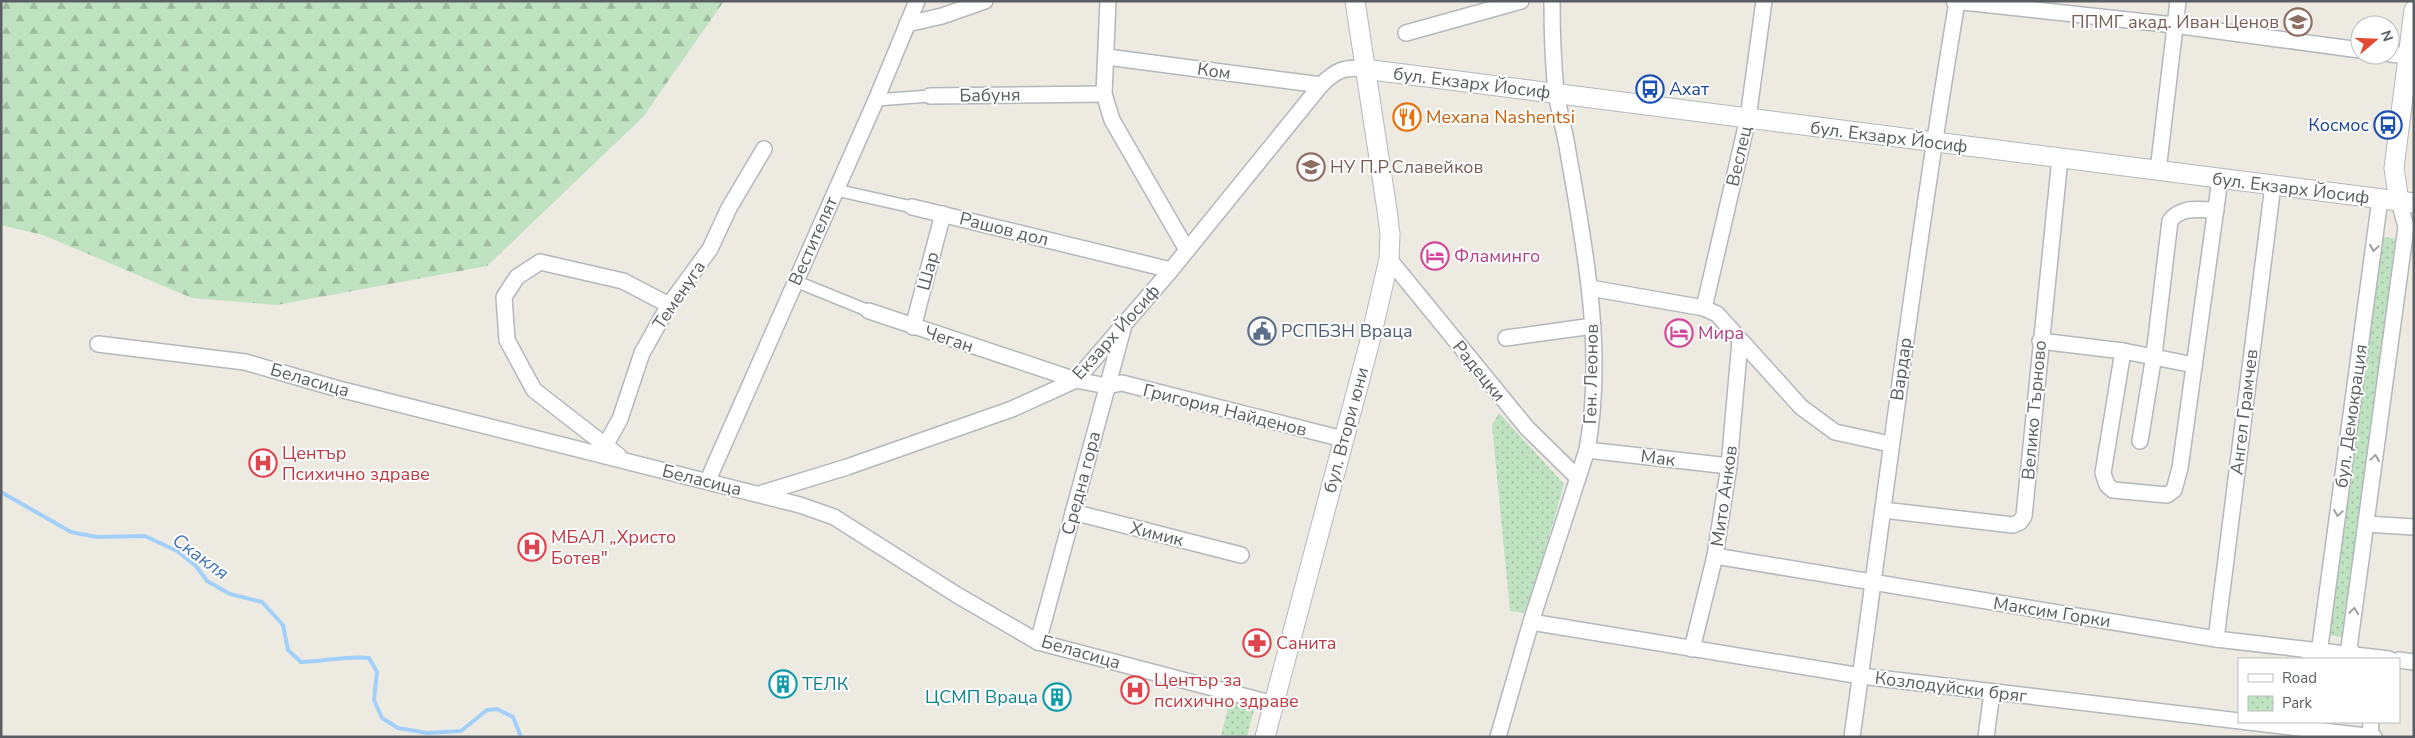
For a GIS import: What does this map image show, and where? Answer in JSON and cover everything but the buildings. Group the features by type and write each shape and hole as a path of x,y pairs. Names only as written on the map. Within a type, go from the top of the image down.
{"street":[{"name":"Вестителят","path":"708,480 876,100 917,1"},
{"path":"907,24 942,16 985,1"},
{"path":"1108,1 1104,94 1112,120 1187,250"},
{"name":"бул. Втори юни","path":"1265,737 1388,259 1390,234 1387,210 1374,114 1364,69 1354,1"},
{"path":"1406,34 1521,1"},
{"name":"Ген. Леонов","path":"1498,737 1531,622 1587,450 1592,421 1590,288 1574,181 1556,94 1552,48 1552,1"},
{"name":"Веслец","path":"1704,308 1748,118 1764,1"},
{"path":"2158,171 2178,1"},
{"path":"1955,2 2174,25 2350,49"},
{"name":"Вардар","path":"1852,737 1874,582 1890,444 1955,2"},
{"name":"бул. Демокрация","path":"2400,52 2414,10"},
{"name":"Ком","path":"1107,57 1321,85"},
{"name":"бул. Демокрация","path":"2308,655 2320,646 2380,199 2394,168 2399,65"},
{"name":"Екзарх Йосиф","path":"758,494 847,467 1012,410 1076,380 1171,270 1321,85 1338,71 1349,67 1364,69"},
{"name":"бул. Екзарх Йосиф","path":"1364,69 2406,202"},
{"name":"Бабуня","path":"876,100 930,96 1104,94"},
{"name":"Теменуга","path":"605,446 620,419 642,353 669,306 710,249 728,208 764,149"},
{"name":"Велико Търново","path":"1883,510 2012,525 2020,522 2024,516 2040,341 2060,158"},
{"name":"бул. Демокрация","path":"2358,658 2349,648 2406,227 2406,202 2394,168"},
{"path":"2123,351 2103,473 2107,485 2113,490 2167,496 2174,490 2180,468 2220,179"},
{"name":"Ангел Грамчев","path":"2216,639 2273,186"},
{"name":"Рашов дол","path":"836,190 943,214 1171,270"},
{"path":"2140,441 2154,356 2170,221 2176,213 2182,210 2216,210"},
{"name":"Шар","path":"912,327 943,214"},
{"name":"Радецки","path":"1388,259 1527,428 1577,477"},
{"path":"625,461 534,390 507,340 504,297 517,276 540,262 623,281 669,306"},
{"name":"Чеган","path":"795,281 912,327 1076,380 1107,386"},
{"path":"1590,288 1704,308 1717,314 1801,407 1835,432 1890,444"},
{"name":"Средна гора","path":"1038,642 1124,324"},
{"path":"1506,338 1592,326"},
{"name":"Мито Анков","path":"1692,649 1715,556 1729,466 1740,341"},
{"path":"2040,341 2123,351 2194,365"},
{"name":"Беласица","path":"98,344 245,362 335,388 708,480 834,517 957,595 1038,642 1274,704"},
{"name":"Григория Найденов","path":"1107,386 1122,383 1343,439"},
{"name":"Мак","path":"1587,450 1729,466"},
{"name":"Химик","path":"1073,512 1241,555"},
{"path":"2366,524 2414,527"},
{"name":"Максим Горки","path":"1715,556 2308,655 2358,658"},
{"name":"Козлодуйски бряг","path":"1531,622 1860,676 2280,729 2371,737"},
{"path":"2400,660 2414,662"},
{"path":"1986,737 1992,692"},
{"path":"2371,723 2371,737"}],"green space":[{"path":"1,1 724,1 643,117 487,266 277,305 192,298 43,235 1,225"},
{"path":"2383,237 2398,239 2343,637 2327,635"},
{"path":"1499,413 1564,484 1527,613 1510,611 1492,425"},
{"path":"1230,698 1255,706 1247,737 1221,737"}],"waterway":[{"name":"Скакля","path":"1,492 71,532 97,537 145,536 177,551 196,566 207,581 230,594 262,602 283,625 288,650 301,662 352,657 369,658 377,672 374,700 382,718 398,728 427,733 461,731 487,710 497,709 513,717 521,737"}],"place":[{"name":"ППМГ акад. Иван Ценов","path":"2298,22"},
{"name":"Ахат","path":"1650,89"},
{"name":"Mexana Nashentsi","path":"1407,117"},
{"name":"Космос","path":"2388,125"},
{"name":"НУ П.Р.Славейков","path":"1311,167"},
{"name":"Фламинго","path":"1435,256"},
{"name":"РСПБЗН Враца","path":"1262,331"},
{"name":"Мира","path":"1679,333"},
{"name":"Център Психично здраве","path":"263,463"},
{"name":"МБАЛ „Христо Ботев\"","path":"532,547"},
{"name":"Санита","path":"1257,643"},
{"name":"ТЕЛК","path":"783,684"},
{"name":"Център за психично здраве","path":"1135,690"},
{"name":"ЦСМП Враца","path":"1057,697"}]}
